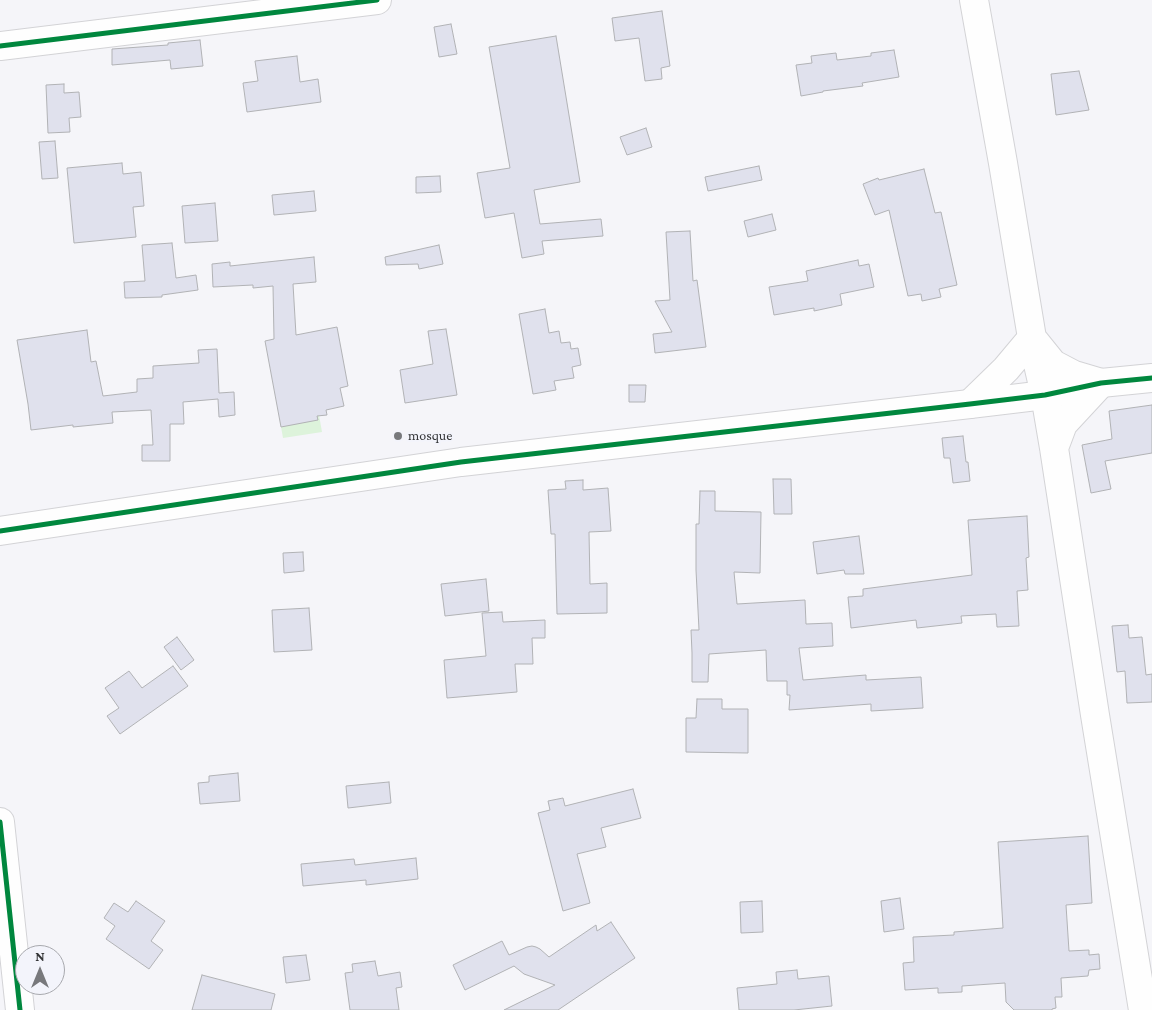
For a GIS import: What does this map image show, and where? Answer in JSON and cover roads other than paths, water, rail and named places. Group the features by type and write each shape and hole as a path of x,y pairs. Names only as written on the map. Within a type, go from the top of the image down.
{"street":[{"path":"0,46 377,0"},
{"path":"974,0 1032,338 1054,448 1095,715 1146,1007"},
{"path":"1032,338 1053,364 1074,376 1101,383"},
{"path":"970,404 1006,369 1032,338"},
{"path":"0,531 460,462 970,404 1044,395 1101,383 1152,378"},
{"path":"1054,448 1063,424 1101,383"},
{"path":"0,822 20,1010"}],"place":[{"name":"mosque","path":"398,436"}]}
